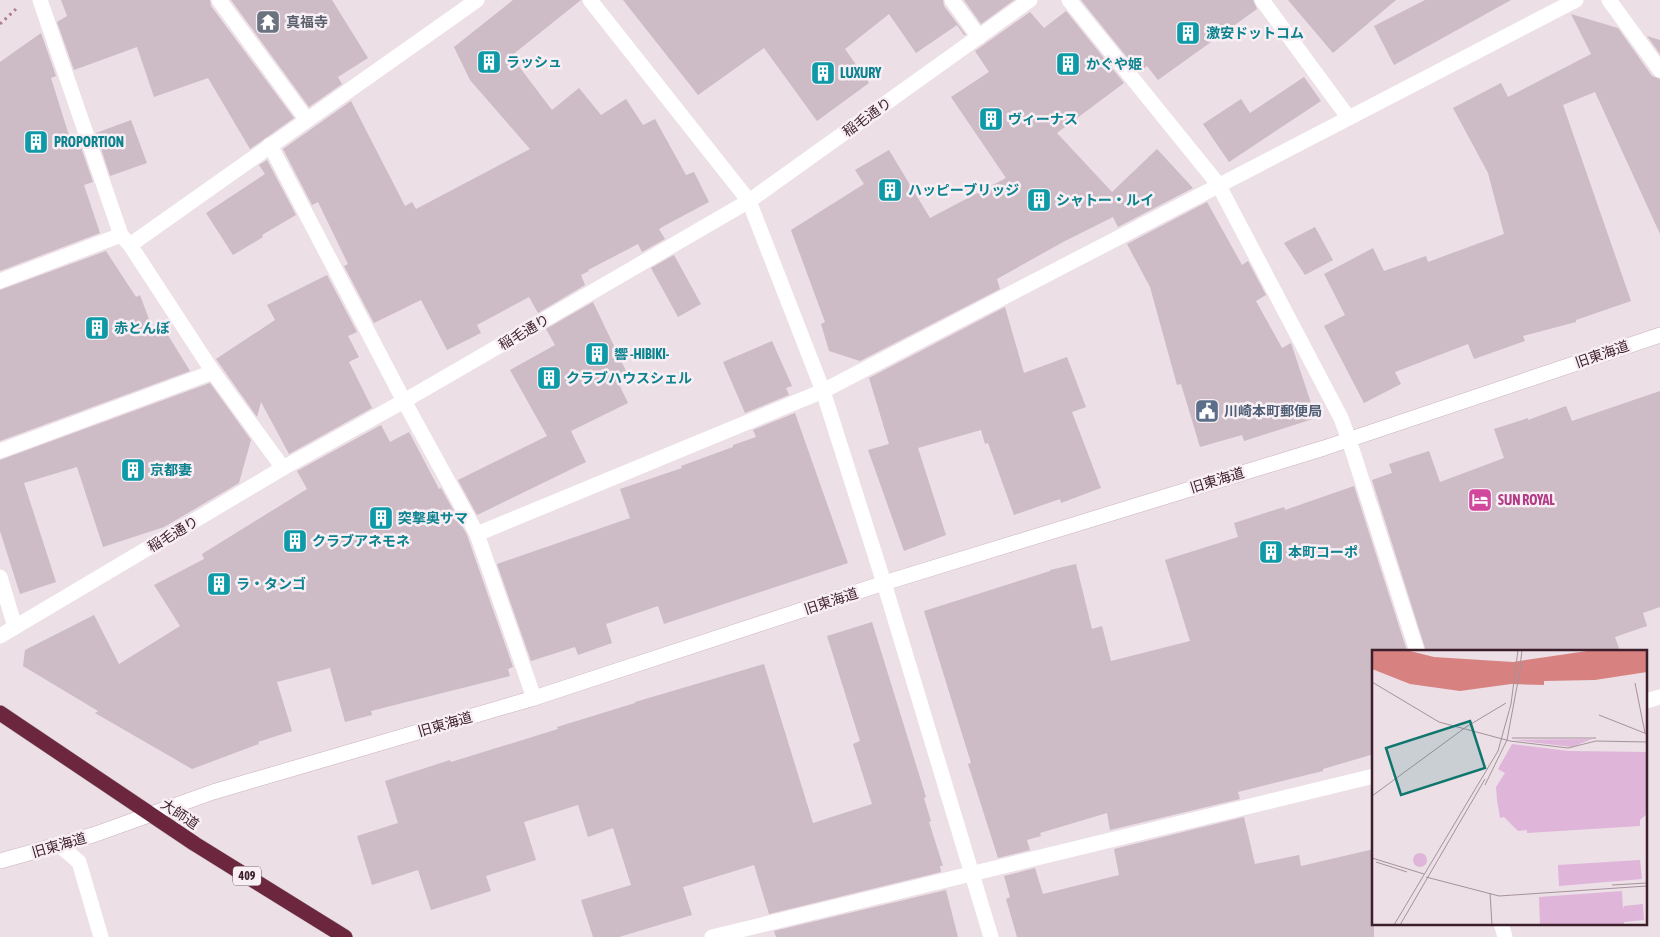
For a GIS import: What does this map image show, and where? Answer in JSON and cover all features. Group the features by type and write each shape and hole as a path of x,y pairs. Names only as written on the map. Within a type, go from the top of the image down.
{"highway":[{"name":"大師道","path":"0,713 195,844 345,937"}],"street":[{"path":"40,0 125,240 213,372 283,468"},
{"path":"219,0 307,120"},
{"path":"0,281 125,240 307,120 477,0"},
{"path":"590,0 749,201 823,391 884,584 991,937"},
{"path":"952,0 980,37"},
{"name":"稲毛通り","path":"0,636 283,468 404,401 749,201 1030,0"},
{"path":"1069,0 1218,184 1336,409 1349,440 1417,650"},
{"path":"1262,0 1348,118"},
{"path":"477,534 823,391 1218,184 1576,0"},
{"path":"1610,0 1660,70"},
{"path":"270,145 404,401 477,534 534,698"},
{"name":"旧東海道","path":"0,862 93,835 219,790 534,698 884,584 1349,440 1660,335"},
{"path":"0,451 213,372"},
{"path":"0,577 14,627"},
{"path":"712,937 1372,776"},
{"path":"58,844 79,862 101,937"},
{"path":"1501,924 1506,937"}],"path":[{"path":"0,24 20,6"}],"building":[{"path":"61,0 210,0 211,6 294,118 250,149 208,78 154,97 137,47 74,70 57,22 67,16"},
{"path":"231,0 332,0 368,58 338,77 342,84 309,107"},
{"path":"513,0 581,0 511,56 552,110 579,88 601,115 626,99 643,125 655,119 686,175 694,172 709,202 659,229 665,239 642,252 638,244 588,270 581,275 585,285 538,313 529,297 477,325 481,333 447,350 421,300 374,323 344,266 348,264 318,202 312,205 283,149 351,101 405,206 412,202 416,209 530,149 470,80 454,47"},
{"path":"623,0 943,0 944,6 966,35 957,25 916,53 889,14 845,49 869,83 817,121 764,48 698,95"},
{"path":"964,0 1014,0 981,24"},
{"path":"1081,0 1253,0 1257,9 1158,80 1147,66 1139,72"},
{"path":"1288,0 1396,0 1333,53"},
{"path":"1425,0 1511,0 1394,65 1374,26"},
{"path":"1066,11 1124,83 1057,133 1112,192 1157,149 1193,188 1118,227 1113,217 1063,242 997,279 1000,289 860,361 829,351 821,324 825,322 791,230 864,184 855,170 889,150 930,218 1006,178 951,97 989,72 975,51 1030,12 1044,28"},
{"path":"1571,14 1618,28 1652,76 1660,79 1660,234 1595,92 1563,105 1631,301 1576,320 1576,322 1523,336 1525,341 1474,359 1468,344 1395,372 1401,384 1364,403 1324,326 1345,315 1324,274 1373,248 1384,271 1426,256 1428,262 1504,234 1488,173 1453,108 1501,83 1508,97 1591,54"},
{"path":"41,33 56,76 51,78 71,142 78,139 93,182 84,185 100,233 0,271 0,62"},
{"path":"1647,36 1660,40 1660,54"},
{"path":"1304,77 1321,101 1229,162 1203,124 1241,99 1250,113"},
{"path":"131,120 147,163 110,176 96,133"},
{"path":"267,160 296,215 233,255 206,213 265,174 259,165"},
{"path":"1207,202 1242,265 1248,261 1266,295 1256,301 1282,348 1291,343 1316,418 1244,441 1242,435 1200,447 1181,384 1177,385 1150,287 1127,244"},
{"path":"1315,227 1333,260 1305,275 1284,243"},
{"path":"106,251 136,297 140,295 153,330 163,327 190,371 0,441 0,290"},
{"path":"674,255 701,304 678,317 651,268"},
{"path":"327,275 357,332 348,336 359,357 349,362 372,408 289,454 261,402 257,417 216,359 275,320 267,305"},
{"path":"593,302 626,371 615,376 628,403 571,431 586,462 477,515 458,480 547,436 510,370 555,345 546,329"},
{"path":"1005,307 1024,373 1067,357 1086,407 1072,412 1101,488 1061,503 1060,499 1014,515 988,443 985,444 981,430 918,448 946,535 904,551 868,450 889,444 869,378"},
{"path":"772,341 792,386 786,388 789,395 745,413 723,362"},
{"path":"210,383 251,440 239,483 164,527 103,547 77,467 24,483 56,582 20,594 0,531 0,460"},
{"path":"1660,391 1660,607 1643,613 1647,626 1615,637 1620,650 1426,650 1372,480 1392,473 1389,464 1429,451 1440,482 1504,458 1494,429 1528,418 1528,420 1566,406 1572,421"},
{"path":"795,413 848,563 664,624 658,606 606,624 612,643 578,655 575,647 531,661 497,564 630,518 620,489 682,468 681,466 733,447 733,445 756,437 753,430"},
{"path":"381,425 390,442 409,432 439,489 441,488 467,535 513,667 508,669 510,676 371,711 372,715 345,722 330,668 277,682 292,731 258,742 259,744 192,769 95,713 98,711 23,666 25,650 94,615 119,664 180,626 154,585 204,559 202,554 307,489 297,471"},
{"path":"1354,486 1407,650 1372,650 1372,755 1323,769 1323,771 1238,792 1240,799 1110,830 1107,813 1040,833 1041,836 1027,840 1030,850 998,858 968,764 971,763 924,611 1050,570 1076,564 1092,629 1102,626 1111,661 1190,641 1165,560 1238,537 1234,523 1284,507 1285,510"},
{"path":"872,622 926,797 924,798 931,821 929,822 943,866 940,866 941,872 769,914 754,865 683,887 692,915 619,937 593,937 581,900 631,885 613,828 588,837 578,805 524,822 536,860 486,876 491,891 431,910 418,870 372,885 357,836 398,823 385,781 558,729 557,727 635,702 764,664 813,823 872,804 853,744 860,741 827,636"},
{"path":"1244,817 1255,864 1299,855 1301,866 1372,849 1372,924 1374,924 1374,937 1017,937 1006,899 1010,897 1004,876 1035,868 1043,894 1119,875 1114,849"},
{"path":"946,890 958,937 776,937 774,931"}],"place":[{"name":"真福寺","path":"268,22"},
{"name":"激安ドットコム","path":"1188,33"},
{"name":"ラッシュ","path":"489,62"},
{"name":"かぐや姫","path":"1068,64"},
{"name":"LUXURY","path":"823,73"},
{"name":"ヴィーナス","path":"991,119"},
{"name":"PROPORTION","path":"36,142"},
{"name":"ハッピーブリッジ","path":"890,190"},
{"name":"シャトー・ルイ","path":"1039,200"},
{"name":"赤とんぼ","path":"97,328"},
{"name":"響 -HIBIKI-","path":"597,354"},
{"name":"クラブハウスシェル","path":"549,378"},
{"name":"川崎本町郵便局","path":"1207,411"},
{"name":"京都妻","path":"133,470"},
{"name":"SUN ROYAL","path":"1480,500"},
{"name":"突撃奥サマ","path":"381,518"},
{"name":"クラブアネモネ","path":"295,541"},
{"name":"本町コーポ","path":"1271,552"},
{"name":"ラ・タンゴ","path":"219,584"}]}
